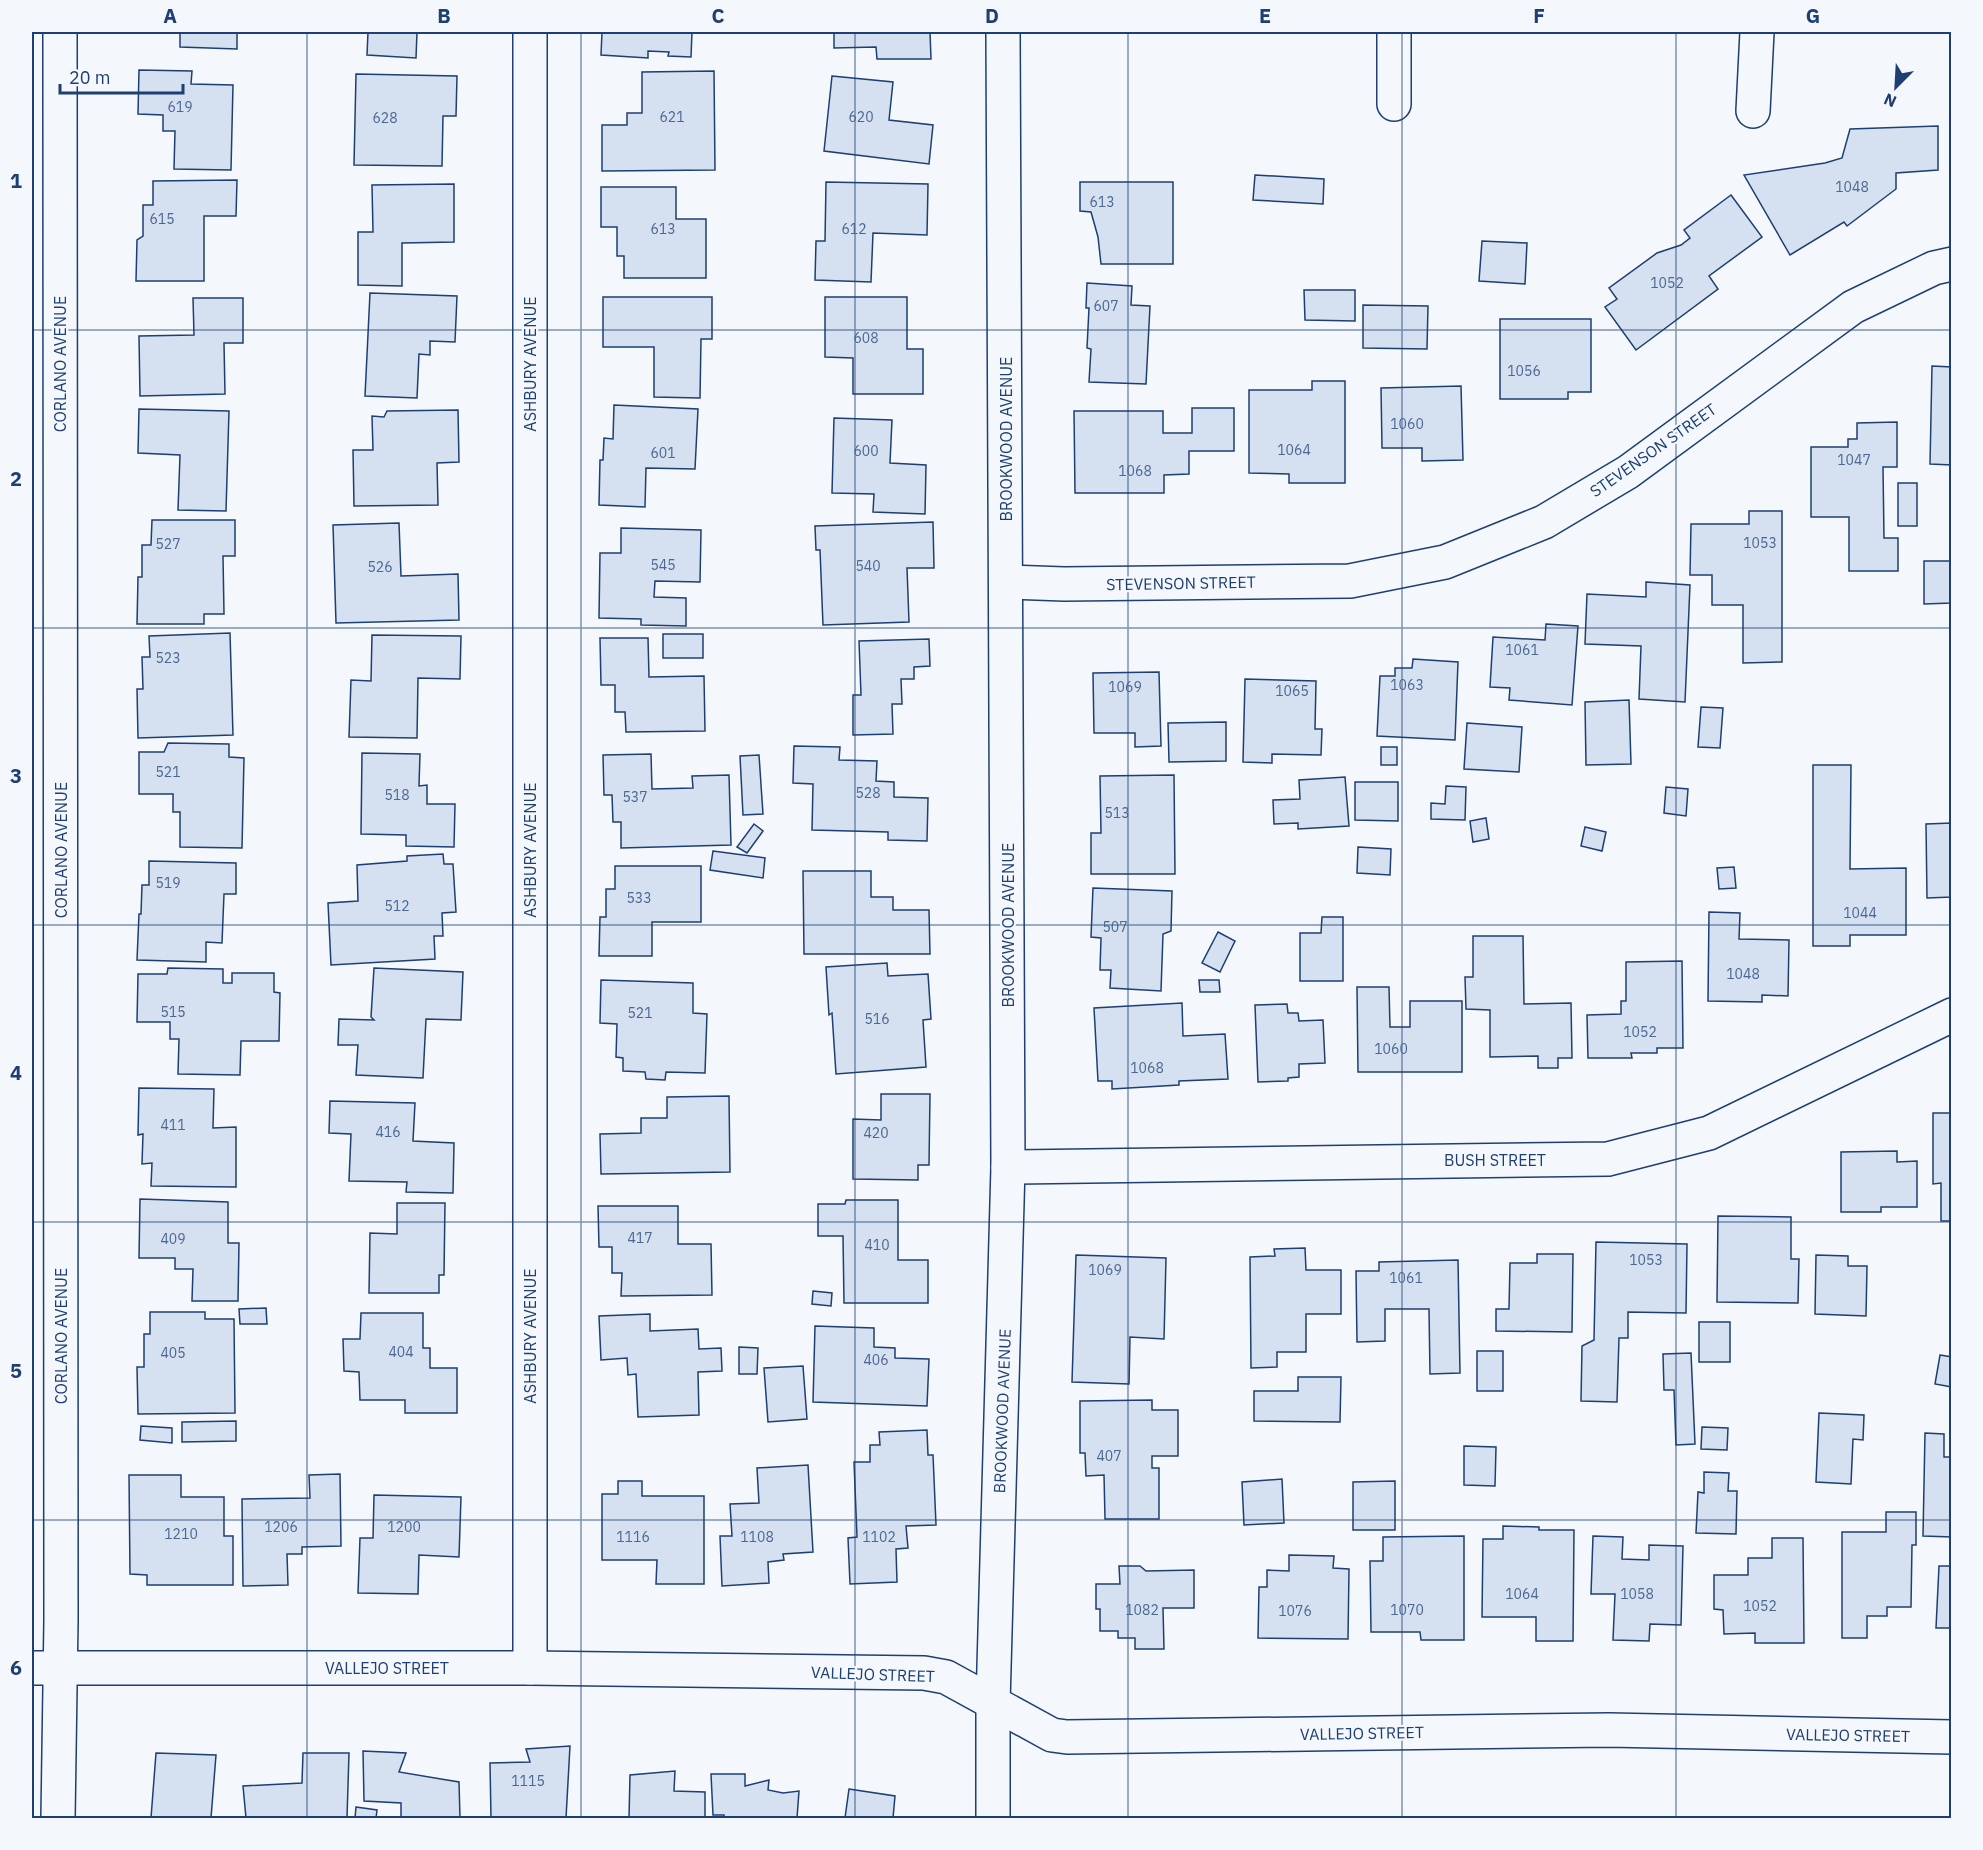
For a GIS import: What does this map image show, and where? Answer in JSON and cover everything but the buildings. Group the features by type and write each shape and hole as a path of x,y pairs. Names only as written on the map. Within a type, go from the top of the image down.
{"street":[{"name":"CORLANO AVENUE","path":"58,1818 46,1668 60,32"},
{"name":"ASHBURY AVENUE","path":"530,32 530,1668"},
{"name":"BROOKWOOD AVENUE","path":"993,1818 993,1703 1008,1167 1003,32"},
{"path":"1394,32 1394,104"},
{"path":"1754,111 1757,32"},
{"name":"STEVENSON STREET","path":"1007,582 1064,584 1350,581 1445,562 1544,522 1628,472 1853,307 1934,268 1952,264"},
{"name":"BUSH STREET","path":"1008,1167 1608,1159 1709,1132 1952,1015"},
{"name":"VALLEJO STREET","path":"46,1668 530,1668 924,1673 945,1677 1052,1736 1067,1737 1609,1730 1952,1737"}]}
